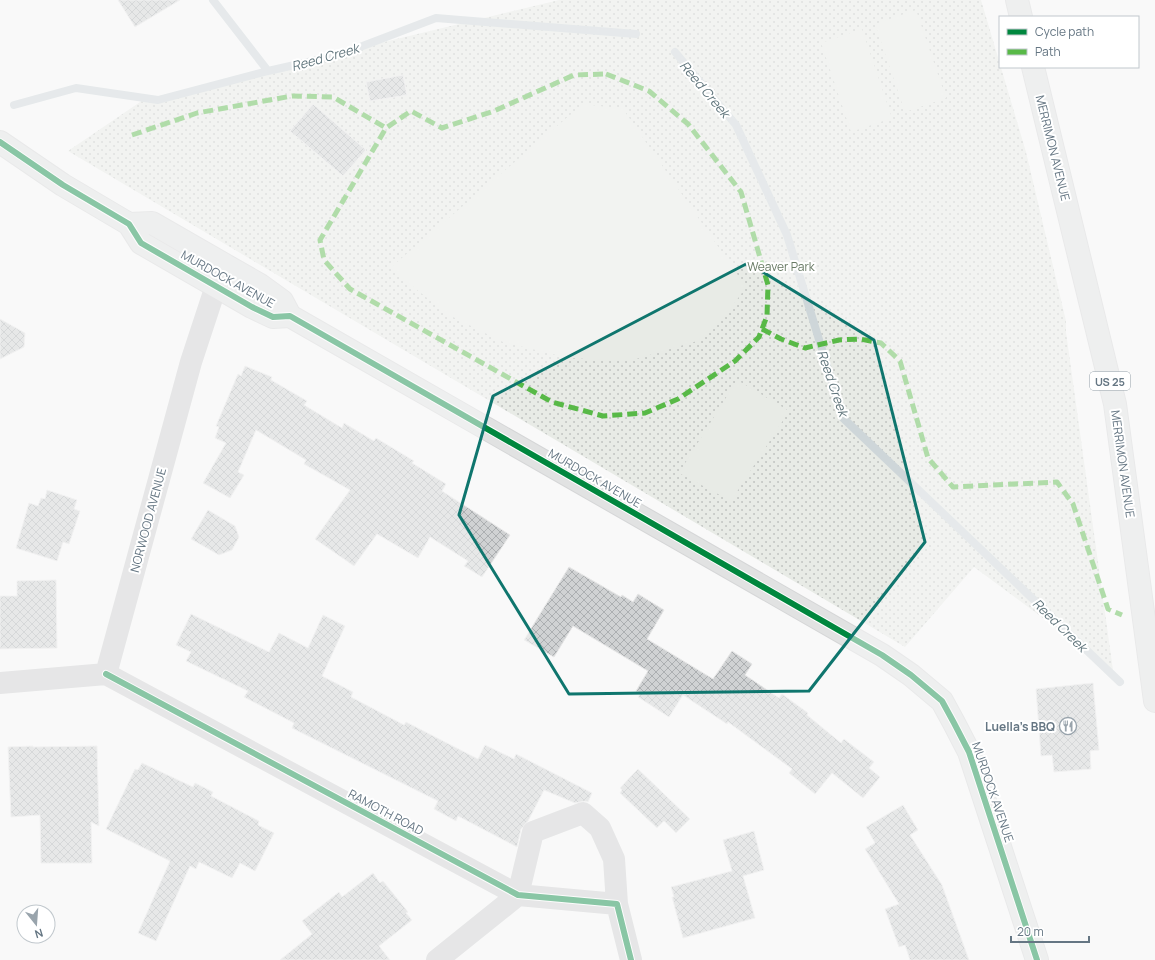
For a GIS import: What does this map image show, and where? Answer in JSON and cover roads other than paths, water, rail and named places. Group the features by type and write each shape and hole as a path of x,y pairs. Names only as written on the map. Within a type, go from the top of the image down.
{"street":[{"path":"1017,0 1021,16"},
{"name":"MERRIMON AVENUE","path":"1033,68 1116,404 1155,701"},
{"name":"MURDOCK AVENUE","path":"0,142 63,185 129,224 141,243 252,307 273,317 290,316 882,655 911,675 942,701 969,752 1037,960"},
{"name":"MURDOCK AVENUE","path":"129,224 152,223 230,267 282,300 290,316"},
{"name":"NORWOOD AVENUE","path":"106,674 191,362 216,286 230,267"},
{"path":"0,683 106,674"},
{"name":"RAMOTH ROAD","path":"106,674 518,895 616,904"},
{"path":"437,960 518,895 533,832 583,813 600,828 614,859 616,904 631,960"}],"waterway":[{"path":"213,0 268,71"},
{"name":"Reed Creek","path":"14,105 76,88 158,100 268,71 339,55 436,18 636,34"},
{"name":"Reed Creek","path":"675,52 736,125 787,235 843,418 1120,682"}],"place":[{"name":"Luella's BBQ","path":"1068,726"}],"park label":[{"name":"Weaver Park","path":"781,266"}]}
